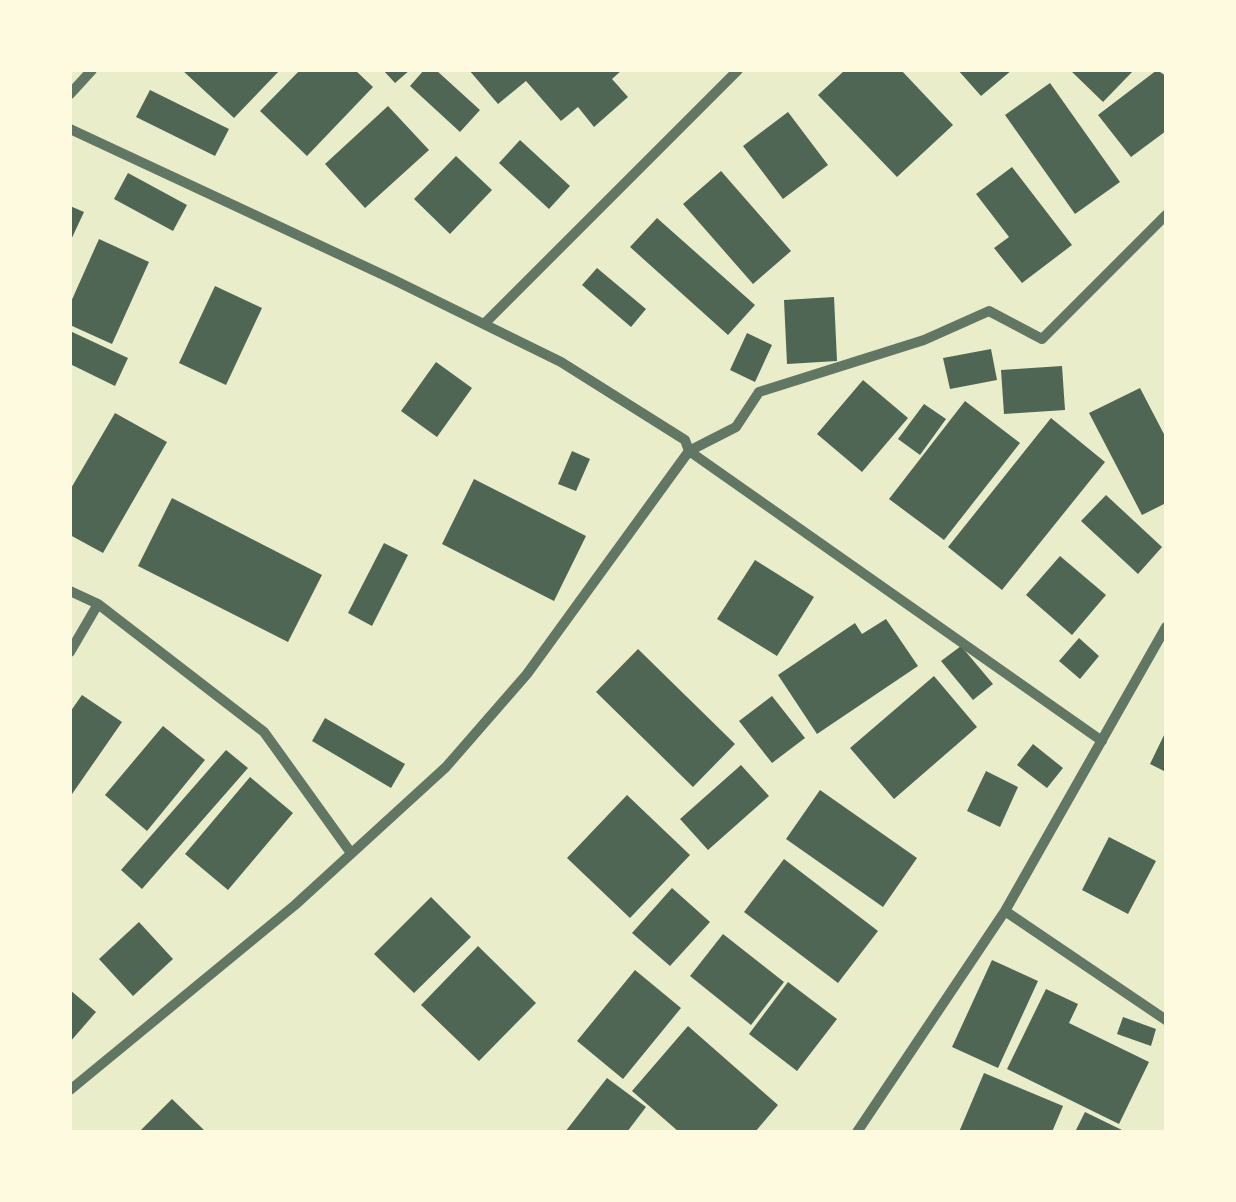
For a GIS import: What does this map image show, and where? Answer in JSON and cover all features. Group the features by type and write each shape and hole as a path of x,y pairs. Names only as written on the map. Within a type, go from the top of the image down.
{"street":[{"path":"70,94 92,70"},
{"path":"484,324 738,70"},
{"path":"70,128 577,372 686,440 689,451 1102,741"},
{"path":"70,1090 294,905 446,768 528,674 689,451 736,428 759,392 924,340 989,311 1042,338 1166,215"},
{"path":"70,590 98,604 264,732 351,853"},
{"path":"70,652 98,604"},
{"path":"857,1132 1004,911 1166,627"},
{"path":"1004,911 1166,1020"}],"building":[{"path":"182,70 280,70 234,118"},
{"path":"300,70 355,70 373,87 307,156 260,111"},
{"path":"383,70 410,70 395,83"},
{"path":"424,70 436,70 480,110 460,132 410,86"},
{"path":"469,70 622,70 612,79 628,97 594,127 578,107 561,121 526,81 498,104"},
{"path":"845,70 901,70 953,125 897,177 818,95"},
{"path":"958,70 1012,70 981,96"},
{"path":"1070,70 1134,70 1103,102"},
{"path":"1157,70 1166,76 1166,131 1131,157 1098,115"},
{"path":"1050,83 1120,182 1075,214 1005,115"},
{"path":"150,90 229,129 215,156 136,117"},
{"path":"388,106 429,150 365,208 325,164"},
{"path":"788,112 828,165 783,199 743,146"},
{"path":"520,140 570,186 549,209 499,163"},
{"path":"456,156 492,190 450,234 414,199"},
{"path":"1012,167 1072,245 1022,283 994,248 1009,237 976,194"},
{"path":"721,171 791,251 753,284 683,204"},
{"path":"128,173 187,205 173,231 114,199"},
{"path":"70,206 84,212 70,242"},
{"path":"657,218 755,305 728,335 630,247"},
{"path":"99,239 149,262 112,344 70,325 70,304"},
{"path":"597,268 646,309 631,327 582,285"},
{"path":"215,286 262,308 226,385 179,363"},
{"path":"834,297 837,361 787,364 784,300"},
{"path":"70,331 128,358 115,386 70,364"},
{"path":"747,333 772,345 755,382 730,370"},
{"path":"991,349 997,380 950,389 943,358"},
{"path":"436,362 472,388 437,437 401,411"},
{"path":"1062,366 1065,410 1004,414 1001,370"},
{"path":"863,380 908,418 862,472 817,434"},
{"path":"1140,388 1166,438 1166,503 1142,515 1089,413"},
{"path":"965,401 1020,443 944,540 889,499"},
{"path":"924,404 946,419 920,455 898,439"},
{"path":"115,413 167,442 103,553 70,535 70,490"},
{"path":"1051,418 1105,462 1002,590 948,547"},
{"path":"572,451 590,459 576,491 558,484"},
{"path":"474,479 586,536 554,601 442,544"},
{"path":"1106,495 1162,547 1138,574 1081,521"},
{"path":"172,498 322,575 288,642 138,566"},
{"path":"384,543 408,555 372,626 348,613"},
{"path":"1060,556 1106,595 1072,635 1026,595"},
{"path":"755,560 814,597 777,656 717,619"},
{"path":"886,619 918,666 817,734 778,675 855,623 862,634"},
{"path":"1079,638 1099,656 1080,679 1059,661"},
{"path":"961,646 993,684 973,700 941,661"},
{"path":"638,649 735,744 693,787 596,692"},
{"path":"934,676 977,727 894,799 850,748"},
{"path":"82,695 122,722 70,797 70,712"},
{"path":"772,696 805,738 772,763 739,721"},
{"path":"325,718 405,764 391,788 312,741"},
{"path":"163,726 205,760 147,831 105,795"},
{"path":"1166,731 1166,772 1150,764"},
{"path":"1033,744 1063,768 1047,788 1017,765"},
{"path":"226,750 248,768 142,889 121,870"},
{"path":"741,765 769,796 708,850 680,819"},
{"path":"986,771 1018,787 1000,827 967,811"},
{"path":"250,777 293,813 228,890 185,854"},
{"path":"820,790 917,858 883,907 786,839"},
{"path":"627,795 690,855 630,918 567,858"},
{"path":"1109,837 1156,861 1128,914 1082,890"},
{"path":"784,859 878,931 838,983 744,912"},
{"path":"672,888 710,922 670,966 632,933"},
{"path":"431,897 471,937 414,993 374,954"},
{"path":"139,922 173,959 133,996 99,959"},
{"path":"723,934 784,982 751,1025 690,976"},
{"path":"478,946 536,1003 479,1061 421,1005"},
{"path":"992,960 1038,981 998,1068 952,1047"},
{"path":"635,970 681,1008 623,1079 577,1041"},
{"path":"788,982 837,1019 797,1071 749,1034"},
{"path":"1046,989 1078,1004 1069,1023 1149,1062 1119,1124 1007,1069"},
{"path":"70,990 96,1012 70,1042"},
{"path":"1123,1017 1156,1029 1151,1046 1117,1034"},
{"path":"688,1026 778,1105 755,1132 679,1132 632,1091"},
{"path":"984,1073 1063,1106 1052,1132 959,1132"},
{"path":"607,1078 646,1107 627,1132 565,1132"},
{"path":"172,1099 206,1132 139,1132"},
{"path":"1085,1112 1126,1132 1075,1132"}]}
